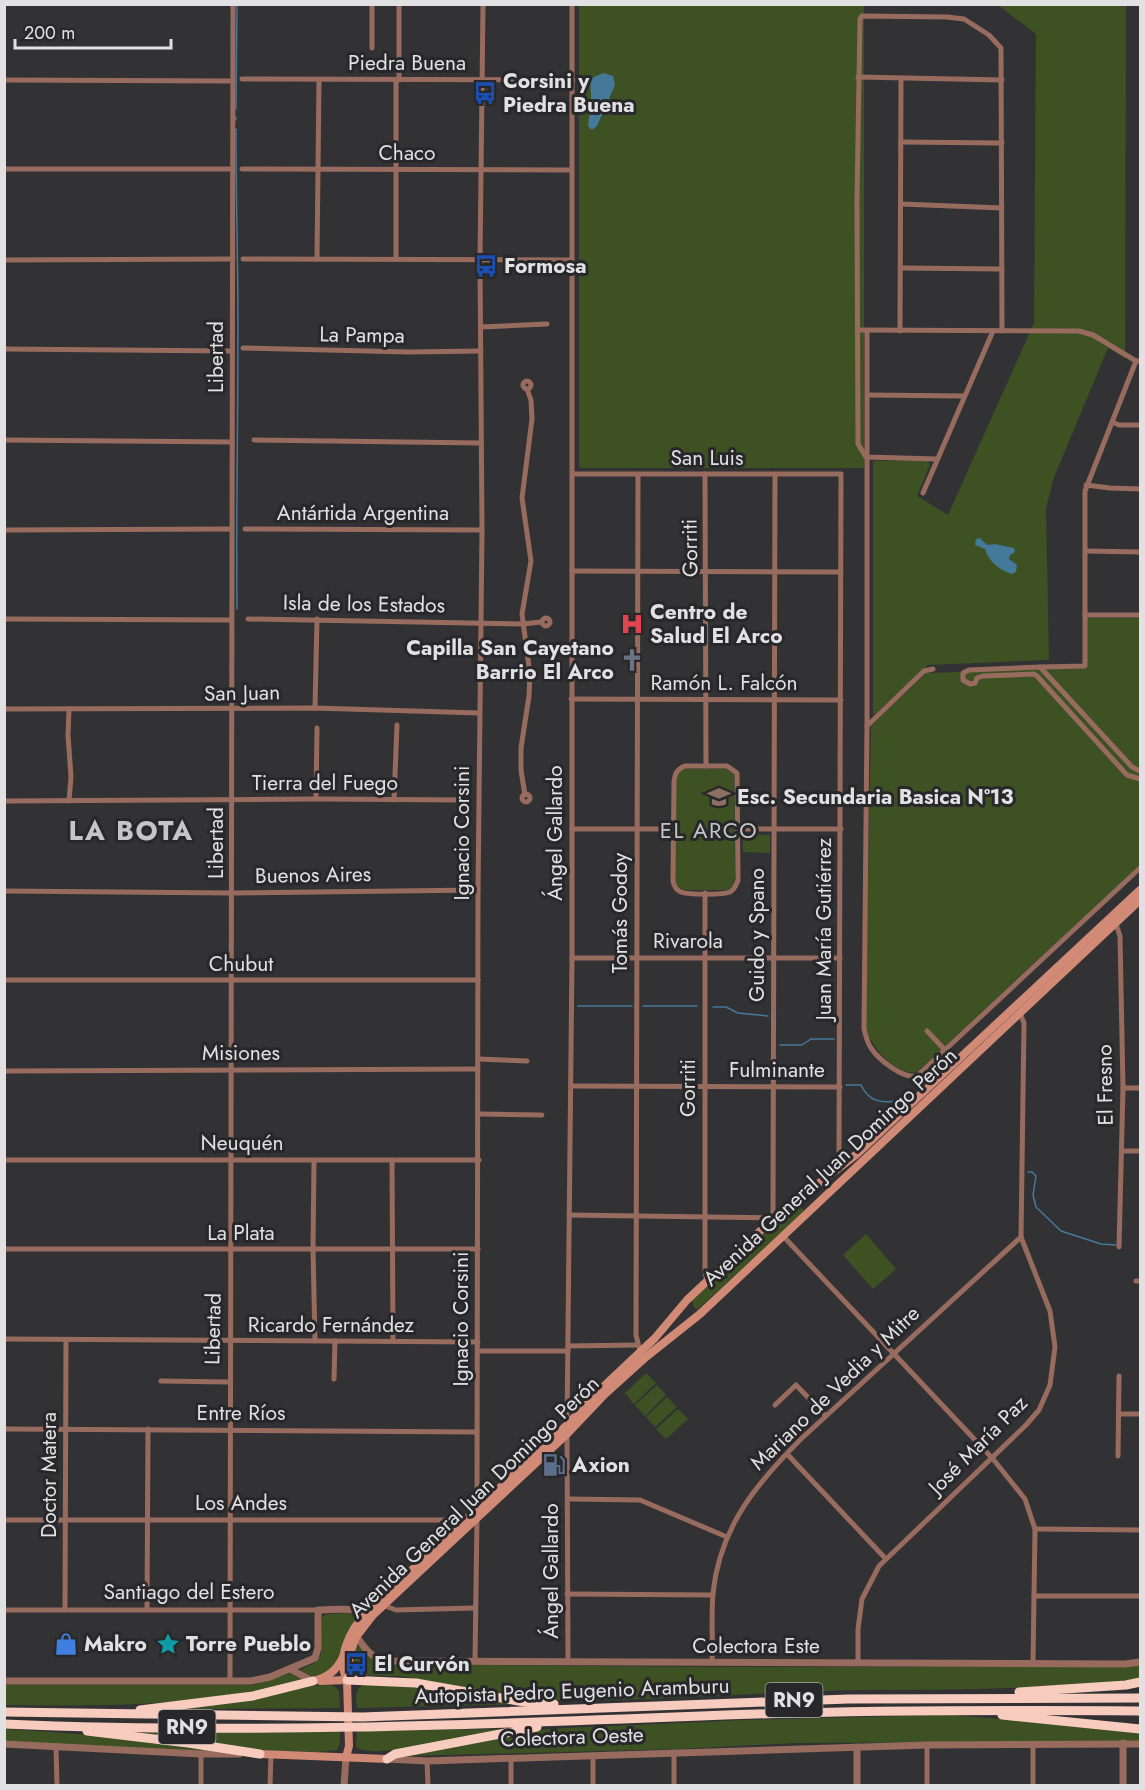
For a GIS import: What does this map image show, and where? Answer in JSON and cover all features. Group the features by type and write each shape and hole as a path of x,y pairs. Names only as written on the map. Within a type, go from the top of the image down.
{"highway":[{"path":"347,1680 398,1681 524,1701 611,1706"},
{"path":"111,1714 253,1696 314,1681"},
{"path":"978,1697 1140,1682"},
{"name":"Autopista Pedro Eugenio Aramburu","path":"4,1712 362,1717 848,1699 1140,1698"},
{"path":"958,1710 1140,1729"},
{"name":"Autopista Pedro Eugenio Aramburu","path":"4,1724 362,1728 958,1710 1140,1711"},
{"path":"387,1759 395,1754 537,1727 617,1720"},
{"path":"43,1726 260,1754"}],"main road":[{"name":"Avenida General Juan Domingo Perón","path":"347,1680 344,1673 344,1652 368,1615 567,1425 639,1348 655,1338 687,1300 773,1217 841,1167 1140,890"},
{"name":"Avenida General Juan Domingo Perón","path":"368,1615 384,1605 477,1519 646,1357 700,1314 1140,900"},
{"path":"794,1201 806,1205 806,1214"},
{"path":"687,1300 689,1311 700,1314"},
{"name":"Avenida General Juan Domingo Perón","path":"347,1680 354,1634"},
{"path":"314,1681 326,1677 336,1669 344,1652"},
{"path":"314,1681 347,1680 349,1746 346,1757"},
{"name":"Colectora Oeste","path":"260,1754 387,1759"}],"street":[{"name":"Libertad","path":"230,1681 233,4"},
{"path":"372,4 372,48"},
{"path":"396,260 399,4"},
{"name":"Ignacio Corsini","path":"475,1661 483,4"},
{"name":"Ángel Gallardo","path":"568,1661 567,1425 572,958 572,4"},
{"path":"937,459 867,458 863,455 857,441 858,77 862,16 964,19 998,43 1003,54 1002,331"},
{"path":"858,77 1002,80"},
{"name":"Piedra Buena","path":"242,79 573,80"},
{"path":"900,331 901,79"},
{"path":"4,80 233,81"},
{"path":"317,259 319,80"},
{"path":"901,142 1002,143"},
{"path":"4,169 232,169"},
{"name":"Chaco","path":"242,169 571,170"},
{"path":"901,204 1002,207"},
{"path":"4,260 232,259"},
{"path":"243,259 572,260"},
{"path":"901,268 1002,269"},
{"path":"481,327 547,324"},
{"path":"857,330 1087,333 1138,361 1086,485 1085,666 969,670 963,673 963,678 970,684 983,676 1034,674 1127,775 1140,779"},
{"path":"867,331 864,1029 874,1052 910,1077 917,1076 1140,868"},
{"path":"923,493 993,331"},
{"name":"La Pampa","path":"243,348 409,352 481,351"},
{"path":"4,349 232,351"},
{"path":"525,795 521,770 521,748 530,681 522,624 531,561 522,508 532,419 531,400 527,388"},
{"path":"868,395 964,396"},
{"path":"1112,422 1119,425 1140,425"},
{"path":"4,440 232,442"},
{"path":"254,440 481,443"},
{"name":"San Luis","path":"573,474 842,474"},
{"name":"Tomás Godoy","path":"638,474 636,1335 639,1348"},
{"name":"Gorriti","path":"705,474 706,766"},
{"name":"Guido y Spano","path":"773,1217 775,474"},
{"name":"Juan María Gutiérrez","path":"841,1167 839,1152 842,474"},
{"path":"1086,485 1140,489"},
{"path":"4,530 231,529"},
{"name":"Antártida Argentina","path":"245,529 482,530"},
{"path":"1086,551 1140,552"},
{"path":"572,570 841,572"},
{"path":"1085,615 1140,615"},
{"path":"4,619 231,620"},
{"path":"315,708 317,619"},
{"name":"Isla de los Estados","path":"248,620 317,619 522,624 542,622"},
{"path":"1040,667 1132,767 1140,771"},
{"path":"867,726 924,671 933,669"},
{"name":"Ramón L. Falcón","path":"572,699 841,700"},
{"name":"San Juan","path":"4,709 315,708 479,713"},
{"path":"69,709 71,777 69,801"},
{"path":"394,800 396,725"},
{"path":"316,799 317,728"},
{"path":"686,766 706,766 727,766 737,773 738,880 736,887 728,893 679,892 673,881 675,774 679,768 686,766"},
{"name":"Tierra del Fuego","path":"4,801 465,800"},
{"path":"572,829 674,829"},
{"path":"738,829 840,829"},
{"name":"Buenos Aires","path":"4,891 478,890"},
{"name":"Gorriti","path":"705,893 705,1270 707,1282"},
{"name":"El Fresno","path":"1116,924 1120,936 1123,1088 1119,1247"},
{"name":"Rivarola","path":"572,958 840,958"},
{"name":"Chubut","path":"4,980 478,980"},
{"name":"José María Paz","path":"858,1663 858,1629 862,1599 867,1586 885,1558 993,1459 1026,1425 1039,1410 1050,1385 1054,1365 1054,1336 1050,1311 1021,1237 1024,1023 1020,1013"},
{"path":"927,1031 945,1050"},
{"path":"478,1059 527,1061"},
{"name":"Misiones","path":"4,1071 478,1069"},
{"name":"Fulminante","path":"571,1086 840,1087"},
{"path":"1123,1088 1140,1088"},
{"path":"479,1114 542,1115"},
{"path":"1122,1151 1140,1151"},
{"name":"Neuquén","path":"4,1160 478,1160"},
{"path":"314,1160 315,1341"},
{"path":"392,1160 393,1340"},
{"path":"569,1215 773,1217"},
{"path":"783,1236 993,1459 1025,1499 1035,1529 1033,1663"},
{"name":"Mariano de Vedia y Mitre","path":"712,1663 713,1594 718,1564 727,1537 748,1499 773,1467 826,1416 1021,1237"},
{"name":"La Plata","path":"4,1249 478,1249"},
{"name":"Ricardo Fernández","path":"4,1339 478,1342"},
{"name":"Doctor Matera","path":"65,1610 66,1340"},
{"path":"334,1379 335,1341"},
{"path":"478,1351 639,1348"},
{"path":"1118,1456 1119,1376"},
{"path":"161,1381 229,1382"},
{"path":"775,1406 796,1385 826,1416"},
{"path":"1119,1414 1140,1414"},
{"name":"Entre Ríos","path":"4,1429 477,1432"},
{"path":"147,1610 148,1429"},
{"path":"787,1454 885,1558"},
{"path":"568,1499 640,1500 727,1537"},
{"name":"Los Andes","path":"4,1520 465,1521 477,1519"},
{"path":"1035,1529 1140,1530"},
{"path":"567,1594 713,1594"},
{"path":"1034,1596 1140,1596"},
{"path":"384,1605 396,1610 475,1608"},
{"name":"Santiago del Estero","path":"4,1610 354,1610 368,1615"},
{"path":"4,1681 257,1681 315,1658 318,1648 318,1610"},
{"name":"Colectora Este","path":"354,1634 371,1655 379,1660 387,1661 1125,1664 1140,1662"},
{"path":"290,1669 314,1681"},
{"path":"1123,1743 1123,1785"},
{"name":"Colectora Oeste","path":"4,1744 201,1754 260,1754"},
{"name":"Colectora Oeste","path":"387,1759 427,1761 927,1745 1140,1744"},
{"path":"927,1745 927,1785"},
{"path":"1033,1745 1033,1785"},
{"path":"56,1746 57,1785"},
{"path":"857,1747 857,1785"},
{"path":"674,1752 674,1785"},
{"path":"201,1754 201,1785"},
{"path":"270,1785 271,1754"},
{"path":"593,1755 593,1785"},
{"path":"344,1785 346,1757"},
{"path":"511,1758 511,1785"},
{"path":"427,1761 428,1785"}],"green space":[{"path":"579,5 864,5 864,468 581,468 579,466"},
{"path":"998,5 1126,5 1125,358 1108,348 1054,477 1046,509 1049,660 928,665 873,716 873,461 928,460 930,465 917,496 948,515 1034,323 1036,34"},
{"path":"1087,618 1140,618 1140,865 917,1072 901,1069 892,1064 878,1050 865,1026 871,726 926,673 1087,668"},
{"path":"685,769 726,769 734,774 735,878 728,890 683,890 675,883 676,782 678,773"},
{"path":"743,834 770,835 770,853 743,852"},
{"path":"795,1205 803,1209 803,1212 697,1310 693,1306 693,1300"},
{"path":"866,1234 896,1269 873,1289 843,1255"},
{"path":"646,1373 656,1383 634,1404 625,1393"},
{"path":"657,1385 666,1395 645,1416 635,1405"},
{"path":"667,1397 677,1407 655,1427 646,1417"},
{"path":"678,1409 688,1419 666,1439 656,1429"},
{"path":"349,1613 355,1617 339,1662 328,1673 314,1677 300,1670 316,1662 321,1654 322,1617 327,1614"},
{"path":"360,1646 376,1662 388,1664 701,1667 1140,1665 1140,1677 1098,1684 1006,1688 820,1691 624,1700 545,1700 518,1698 400,1676 363,1675 355,1669 353,1653 355,1647"},
{"path":"294,1672 306,1680 259,1692 221,1697 129,1704 5,1705 5,1685 254,1685"},
{"path":"399,1684 519,1704 357,1708 357,1692 363,1685"},
{"path":"305,1686 334,1686 339,1691 340,1708 171,1709"},
{"path":"949,1715 1140,1730 1140,1741 795,1743 678,1749 406,1756 525,1731 745,1720"},
{"path":"5,1729 109,1736 237,1751 203,1752 5,1741"},
{"path":"506,1729 404,1749 383,1751 356,1747 357,1731"},
{"path":"340,1731 337,1750 317,1752 274,1751 148,1735 147,1733 150,1732"}],"water":[{"path":"603,73 613,76 615,85 597,126 592,130 588,126 591,82 592,78"},
{"path":"980,538 987,545 995,544 1014,548 1015,552 1010,555 1009,559 1017,565 1016,572 1012,574 999,568 989,558 985,549 975,545 976,539"}],"waterway":[{"path":"236,109 237,4"},
{"path":"236,129 237,609"},
{"path":"578,1006 632,1006"},
{"path":"643,1006 697,1006"},
{"path":"713,1007 726,1007 738,1013 768,1016"},
{"path":"780,1045 802,1045 811,1039 834,1039"},
{"path":"846,1085 861,1085 864,1091 876,1100 898,1101"},
{"path":"1028,1172 1036,1176 1033,1195 1036,1207 1061,1231 1101,1244 1116,1245"}],"place":[{"name":"Corsini y Piedra Buena","path":"485,93"},
{"name":"Formosa","path":"486,266"},
{"name":"Centro de Salud El Arco","path":"632,624"},
{"name":"Capilla San Cayetano Barrio El Arco","path":"632,660"},
{"name":"Esc. Secundaria Basica Nº13","path":"719,797"},
{"name":"Axion","path":"554,1465"},
{"name":"Makro","path":"66,1644"},
{"name":"Torre Pueblo","path":"168,1644"},
{"name":"El Curvón","path":"356,1664"}],"district":[{"name":"EL ARCO","path":"709,830"},
{"name":"LA BOTA","path":"131,831"}]}
